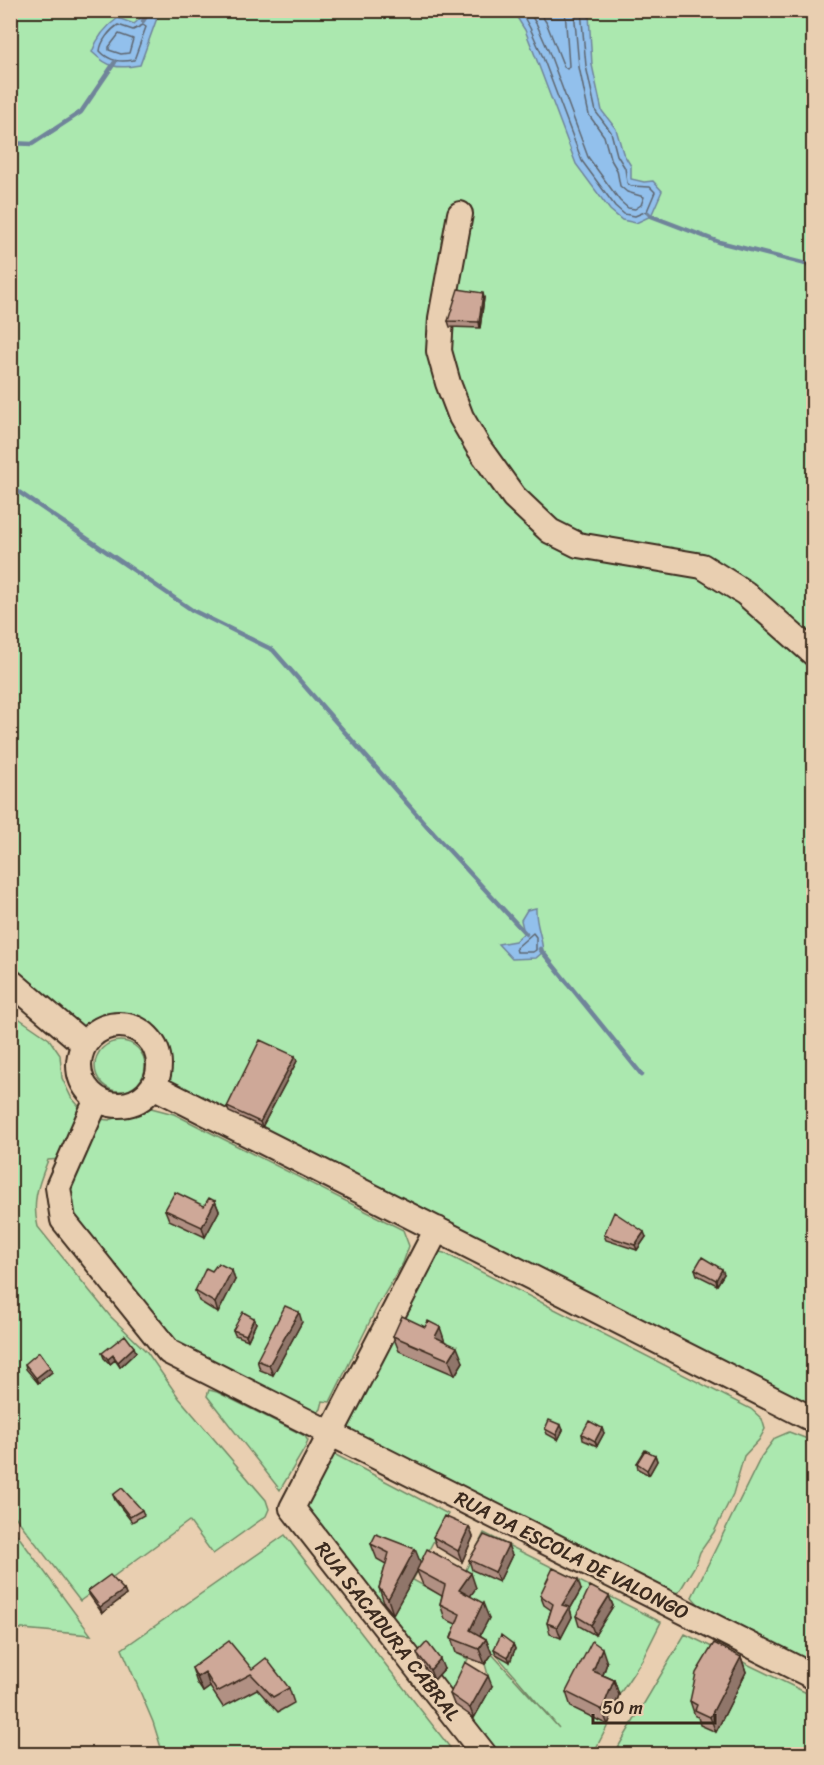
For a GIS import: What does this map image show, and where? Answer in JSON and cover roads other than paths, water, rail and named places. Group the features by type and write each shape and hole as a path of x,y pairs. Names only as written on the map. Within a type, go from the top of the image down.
{"street":[{"path":"460,214 441,318 439,351 461,417 478,447 514,497 550,531 578,545 702,566 745,593 813,654"},
{"path":"10,981 84,1044"},
{"path":"116,1024 140,1030 156,1049 159,1062 158,1074 153,1086 145,1096 122,1105 97,1100 81,1080 79,1062 84,1044 98,1031 116,1024"},
{"path":"153,1086 813,1420"},
{"name":"RUA DA ESCOLA DE VALONGO","path":"97,1100 58,1187 63,1220 169,1352 813,1677"},
{"path":"331,1433 437,1229"},
{"name":"RUA SACADURA CABRAL","path":"331,1433 292,1508 484,1755"}],"water":[{"path":"513,11 586,11 589,14 592,65 602,111 616,129 623,153 631,166 631,179 644,182 653,181 662,191 651,216 636,223 622,220 610,210 576,164 525,30"},
{"path":"144,15 157,18 140,65 114,66 92,52 102,33 118,18 134,24"},
{"path":"536,908 543,952 536,958 512,959 498,944 515,941 524,933 521,920 527,910"}],"waterway":[{"path":"143,21 150,10"},
{"path":"10,143 32,144 81,112 115,62"},
{"path":"648,213 719,242 814,266"},
{"path":"10,486 192,610 273,650 434,834 526,934"},
{"path":"540,949 642,1075"}]}
